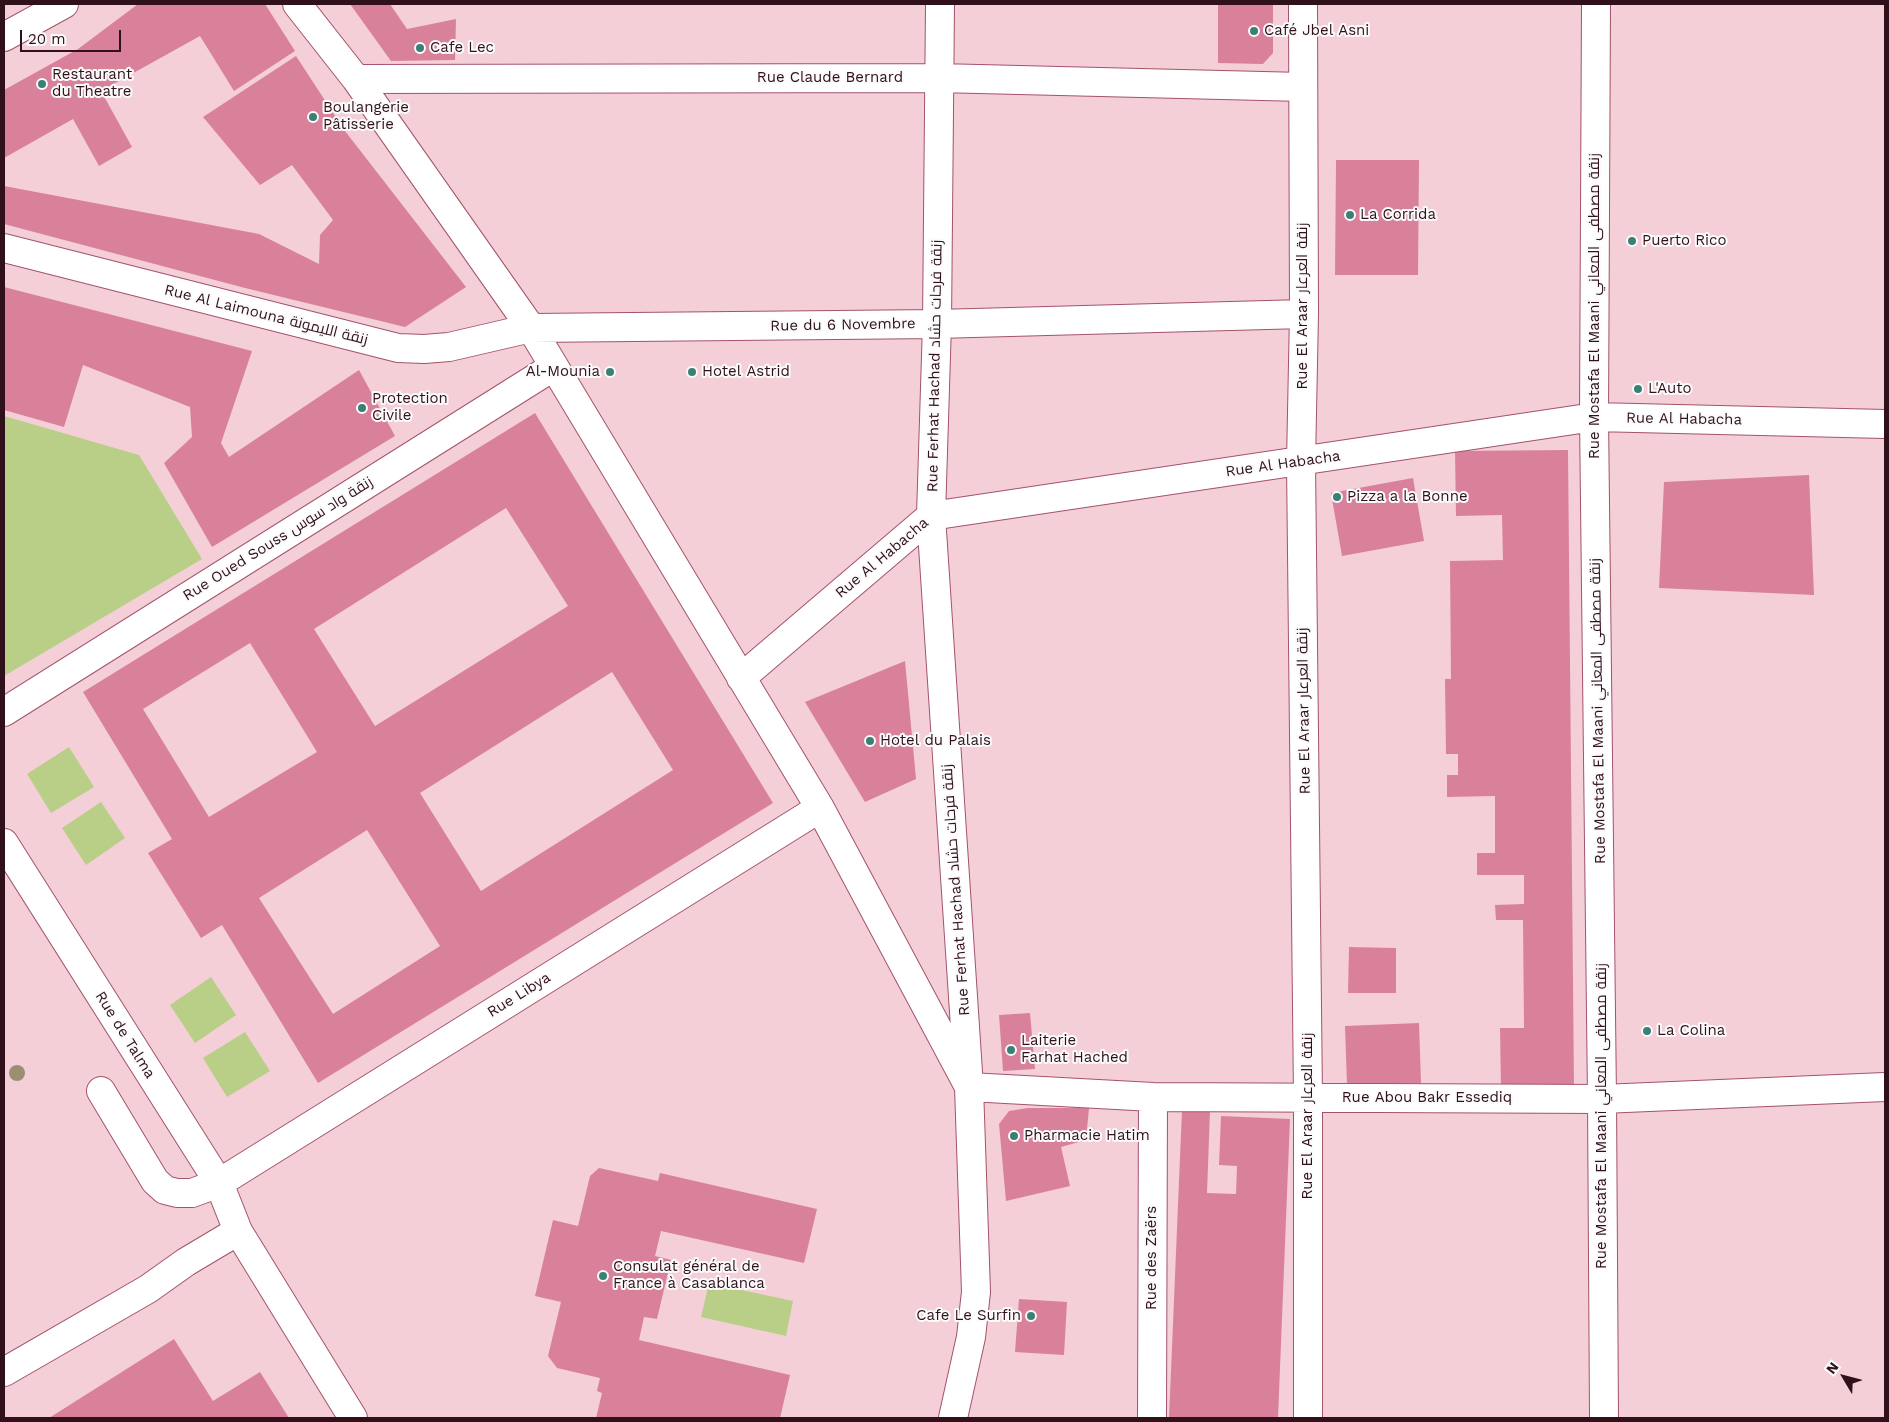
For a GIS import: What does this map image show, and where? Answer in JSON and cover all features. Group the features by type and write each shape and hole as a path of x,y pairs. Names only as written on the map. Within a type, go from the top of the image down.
{"street":[{"path":"4,37 64,4"},
{"path":"297,4 356,79 531,328 820,808 969,1087"},
{"name":"Rue Ferhat Hachad زنقة فرحات حشاد","path":"940,4 937,324 931,516 969,1087 976,1292 971,1338 953,1418"},
{"name":"Rue El Araar زنقة العرعار","path":"1303,4 1304,314 1301,462 1308,1097 1308,1418"},
{"name":"Rue Mostafa El Maani زنقة مصطفى المعاني","path":"1596,4 1594,418 1604,1418"},
{"name":"Rue Claude Bernard","path":"356,79 938,78 1303,87"},
{"name":"Rue Al Laimouna زنقة الليمونة","path":"4,248 398,348 424,350 449,347 531,328"},
{"name":"Rue du 6 Novembre","path":"531,328 937,324 1304,314"},
{"name":"Rue Oued Souss زنقة واد سوس","path":"4,712 553,367"},
{"name":"Rue Al Habacha","path":"741,678 931,516 1594,418 1885,424"},
{"name":"Rue Libya","path":"101,1091 155,1181 165,1190 176,1193 192,1193 219,1183 820,808"},
{"name":"Rue de Talma","path":"4,843 219,1183 238,1231 353,1418"},
{"name":"Rue Abou Bakr Essediq","path":"969,1087 1153,1097 1602,1099 1885,1087"},
{"name":"Rue des Zaërs","path":"1152,1418 1153,1097"},
{"path":"4,1372 148,1290 186,1262 238,1231"}],"green space":[{"path":"4,416 139,455 202,559 4,676"},
{"path":"69,747 94,787 51,813 27,774"},
{"path":"101,802 125,838 86,865 62,828"},
{"path":"211,977 236,1015 195,1043 170,1005"},
{"path":"245,1032 270,1071 227,1097 203,1058"},
{"path":"709,1283 793,1301 786,1336 701,1317"}],"building":[{"path":"138,4 265,4 295,51 234,91 200,36 101,91 132,147 99,166 73,119 4,158 4,90 78,49"},
{"path":"350,4 390,4 407,29 456,19 455,60 391,61"},
{"path":"1218,4 1273,4 1273,53 1263,64 1218,63"},
{"path":"296,56 345,131 466,287 405,327 245,288 4,224 4,186 259,234 319,264 320,235 333,220 292,165 260,185 203,117"},
{"path":"1336,160 1419,160 1418,275 1335,275"},
{"path":"4,287 252,351 221,443 229,457 359,370 395,436 212,547 164,463 192,437 190,407 83,365 64,427 4,410"},
{"path":"535,413 773,803 318,1083 222,925 201,938 148,853 172,839 83,692","holes":["506,508 568,606 375,726 314,629","250,643 317,752 209,817 143,709","612,672 673,770 481,891 420,793","367,830 440,946 333,1014 259,898"]},
{"path":"1568,450 1574,1088 1501,1089 1500,1028 1524,1028 1523,920 1496,920 1495,905 1524,904 1524,875 1477,875 1477,853 1495,853 1495,796 1447,797 1447,775 1458,775 1458,754 1446,754 1445,679 1451,679 1450,561 1503,560 1502,515 1456,516 1455,451"},
{"path":"1809,475 1814,595 1659,588 1664,482"},
{"path":"1413,478 1424,541 1342,556 1331,493"},
{"name":"Hotel du Palais","path":"905,661 916,779 865,802 805,702"},
{"path":"1349,947 1396,948 1396,993 1348,993"},
{"path":"1030,1013 1035,1069 1003,1071 999,1015"},
{"path":"1419,1023 1421,1083 1347,1085 1345,1026"},
{"path":"1028,1108 1089,1108 1086,1140 1061,1147 1070,1186 1006,1201 999,1124 1009,1111"},
{"path":"1182,1110 1210,1111 1207,1193 1236,1194 1237,1166 1219,1165 1221,1116 1290,1119 1278,1418 1169,1418"},
{"path":"599,1168 658,1181 660,1173 817,1209 804,1263 661,1231 655,1256 671,1260 657,1319 644,1317 639,1340 790,1375 780,1418 596,1418 602,1393 597,1391 600,1378 557,1368 548,1356 561,1302 535,1296 553,1220 578,1226 590,1176"},
{"path":"1019,1299 1067,1302 1064,1355 1015,1352"},
{"path":"174,1339 213,1401 260,1372 289,1418 49,1418"}],"place":[{"name":"Café Jbel Asni","path":"1254,31"},
{"name":"Cafe Lec","path":"420,48"},
{"name":"Restaurant du Theatre","path":"42,84"},
{"name":"Boulangerie Pâtisserie","path":"313,117"},
{"name":"La Corrida","path":"1350,215"},
{"name":"Puerto Rico","path":"1632,241"},
{"name":"Al-Mounia","path":"610,372"},
{"name":"Hotel Astrid","path":"692,372"},
{"name":"L'Auto","path":"1638,389"},
{"name":"Protection Civile","path":"362,408"},
{"name":"Pizza a la Bonne","path":"1337,497"},
{"name":"Hotel du Palais","path":"870,741"},
{"name":"La Colina","path":"1647,1031"},
{"name":"Laiterie Farhat Hached","path":"1011,1050"},
{"name":"Pharmacie Hatim","path":"1014,1136"},
{"name":"Consulat général de France à Casablanca","path":"603,1276"},
{"name":"Cafe Le Surfin","path":"1031,1316"}]}
